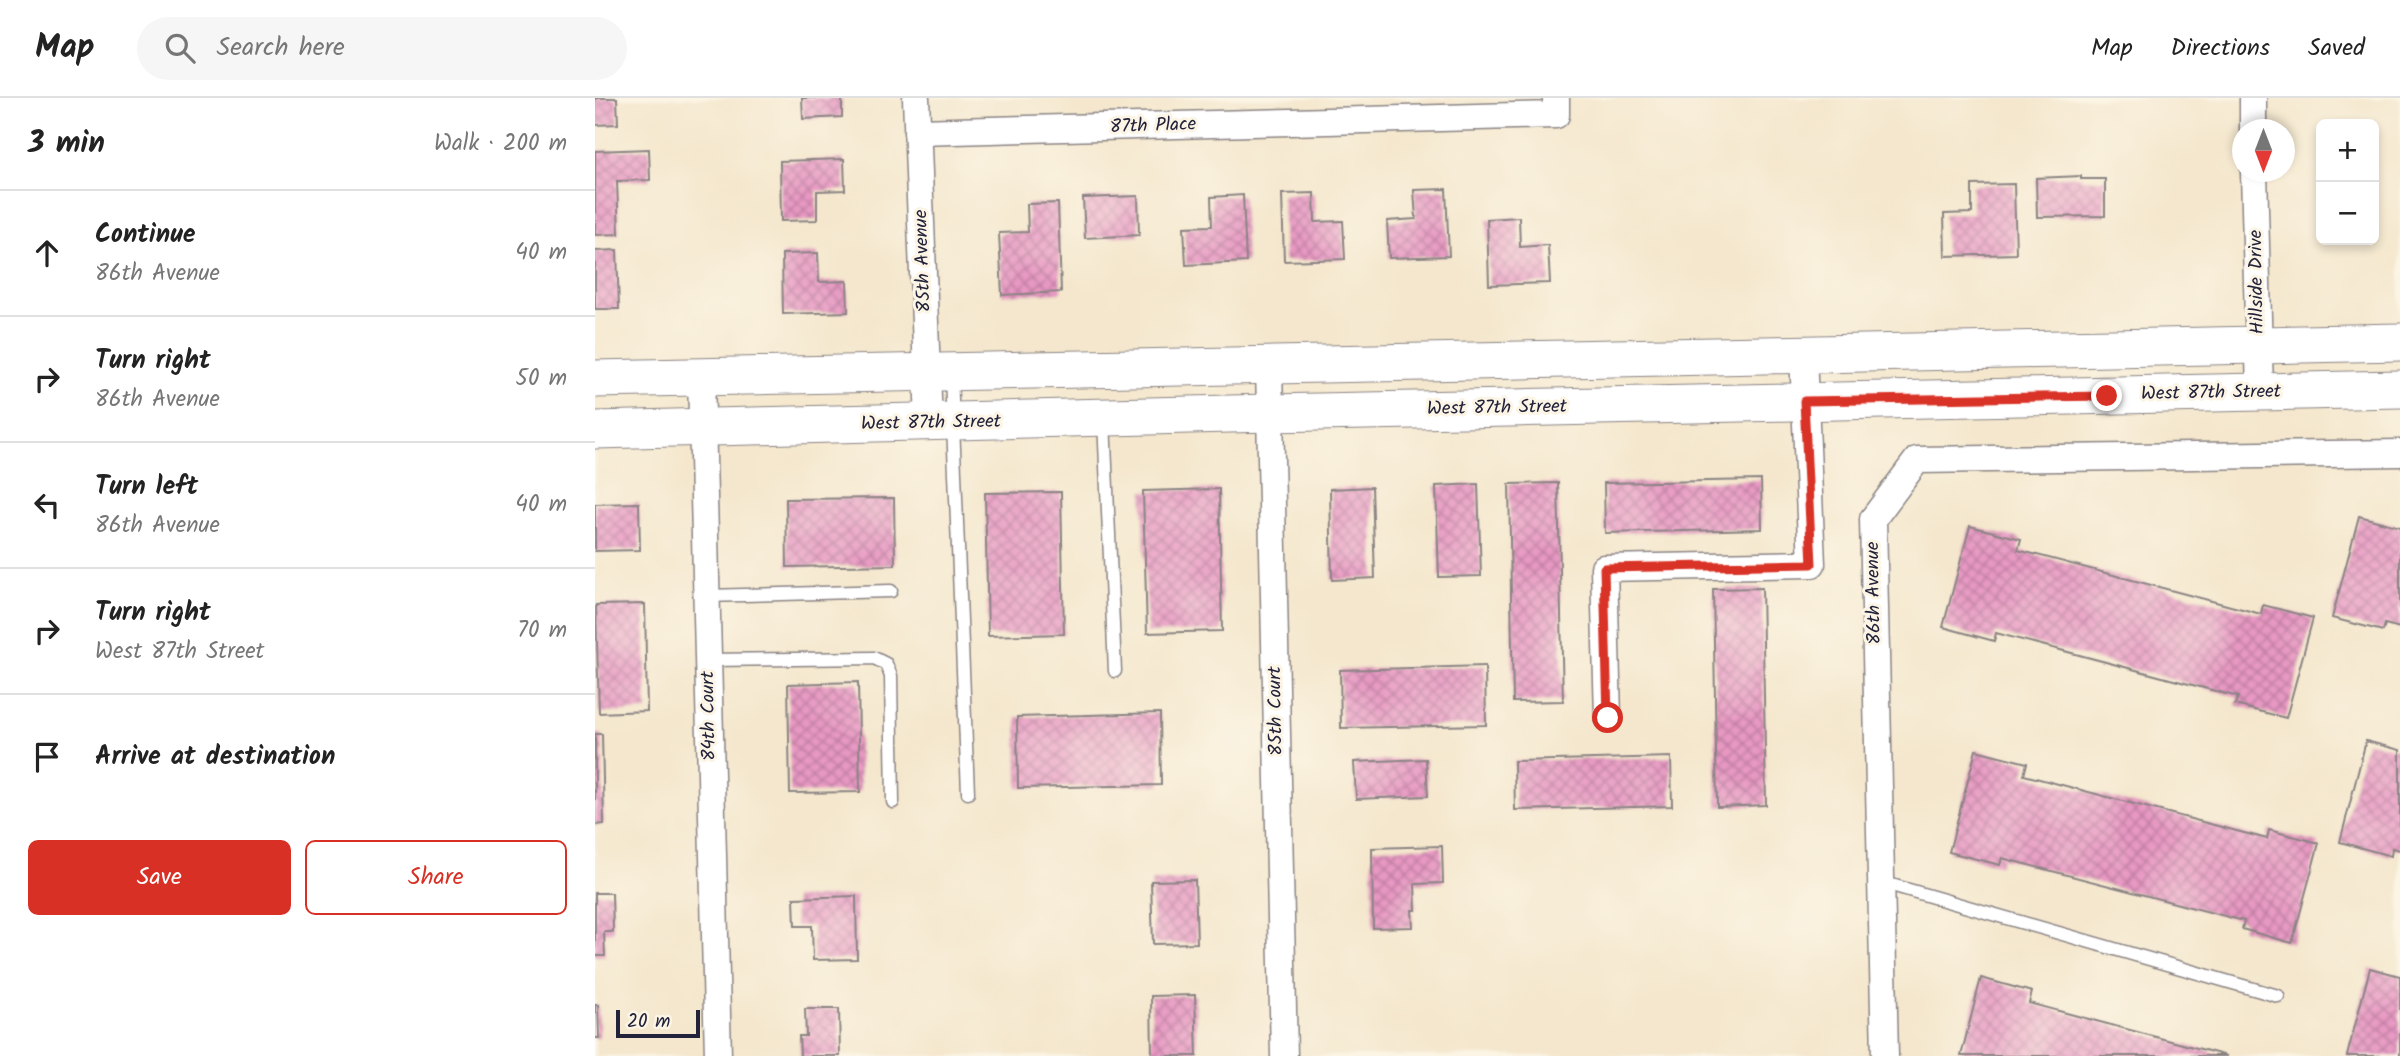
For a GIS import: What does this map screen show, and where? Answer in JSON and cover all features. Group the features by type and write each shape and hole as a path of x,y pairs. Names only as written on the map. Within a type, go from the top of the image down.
{"main road":[{"path":"595,379 2400,342"},
{"name":"West 87th Street","path":"595,430 2400,389"}],"street":[{"name":"85th Avenue","path":"916,98 941,423"},
{"path":"2253,98 2253,119"},
{"name":"87th Place","path":"917,132 1556,106"},
{"name":"Hillside Drive","path":"2255,182 2260,393"},
{"path":"1608,718 1604,568 1812,564 1804,354"},
{"name":"85th Court","path":"1269,366 1284,1056"},
{"name":"84th Court","path":"701,376 718,1056"},
{"name":"86th Avenue","path":"1885,1056 1873,519 1917,460 2400,453"}],"lane":[{"path":"1104,418 1115,671"},
{"path":"941,423 968,793"},
{"path":"706,596 891,591"},
{"path":"708,660 874,658 886,664 891,676 893,802"},
{"path":"1881,882 2278,996"}],"building":[{"path":"595,98 617,98 618,124 595,125"},
{"path":"802,98 842,98 842,117 803,119"},
{"path":"649,149 650,180 617,181 619,234 595,235 595,151"},
{"path":"844,159 845,190 817,191 817,220 781,221 780,161"},
{"path":"2081,176 2081,179 2105,179 2105,216 2037,217 2036,178"},
{"path":"2014,184 2016,254 1945,256 1944,214 1972,213 1972,185"},
{"path":"1446,189 1449,256 1389,258 1387,221 1416,219 1414,190"},
{"path":"1314,193 1315,222 1343,221 1345,259 1284,261 1282,194"},
{"path":"1243,195 1246,262 1186,265 1184,227 1212,226 1211,197"},
{"path":"1138,196 1139,235 1085,238 1083,198"},
{"path":"1058,203 1061,292 1002,295 999,233 1028,232 1027,204"},
{"path":"1519,217 1520,247 1548,245 1550,283 1489,285 1487,219"},
{"path":"617,250 619,309 595,309 595,251"},
{"path":"818,253 819,282 847,281 848,312 783,314 782,254"},
{"path":"1761,480 1762,529 1605,533 1604,483"},
{"path":"1558,483 1563,701 1513,702 1509,484"},
{"path":"1478,484 1481,576 1439,577 1436,486"},
{"path":"1372,487 1375,578 1332,580 1330,489"},
{"path":"1219,489 1222,631 1147,633 1143,491"},
{"path":"1061,492 1064,634 988,636 985,493"},
{"path":"894,498 895,565 787,567 786,499"},
{"path":"639,503 640,550 595,551 595,504"},
{"path":"2359,516 2400,527 2400,628 2385,624 2383,631 2332,618"},
{"path":"1970,526 2021,539 2018,550 2261,614 2263,605 2313,618 2286,718 2235,705 2238,697 1996,633 1994,641 1943,627"},
{"path":"1762,588 1766,805 1717,807 1713,589"},
{"path":"645,604 647,711 599,713 596,605"},
{"path":"1485,666 1486,725 1341,728 1340,670"},
{"path":"858,682 860,792 790,793 788,684"},
{"path":"1160,713 1161,785 1018,788 1017,717"},
{"path":"595,734 602,734 604,824 595,825"},
{"path":"2366,741 2400,750 2400,850 2392,848 2391,856 2340,842"},
{"path":"1976,750 2027,763 2024,775 2267,839 2269,830 2319,843 2292,943 2242,929 2244,921 2002,858 2000,865 1949,852"},
{"path":"1671,757 1672,806 1515,810 1514,761"},
{"path":"1426,759 1428,796 1356,799 1354,762"},
{"path":"1442,846 1443,883 1415,884 1416,910 1412,910 1413,927 1373,928 1372,848"},
{"path":"1195,880 1197,943 1153,944 1151,881"},
{"path":"595,893 612,893 613,932 604,932 605,956 595,956"},
{"path":"856,896 857,959 813,960 812,926 795,926 794,898"},
{"path":"2370,968 2400,976 2400,1056 2347,1056"},
{"path":"1981,978 2032,992 2029,1003 2227,1056 1961,1056"},
{"path":"1195,995 1197,1056 1152,1056 1151,996"},
{"path":"595,1005 598,1005 599,1038 595,1038"},
{"path":"805,1009 839,1009 840,1056 800,1056 799,1036 806,1036"}],"route":[{"path":"1608,718 1604,568 1812,564 1804,401 2107,396"}]}
